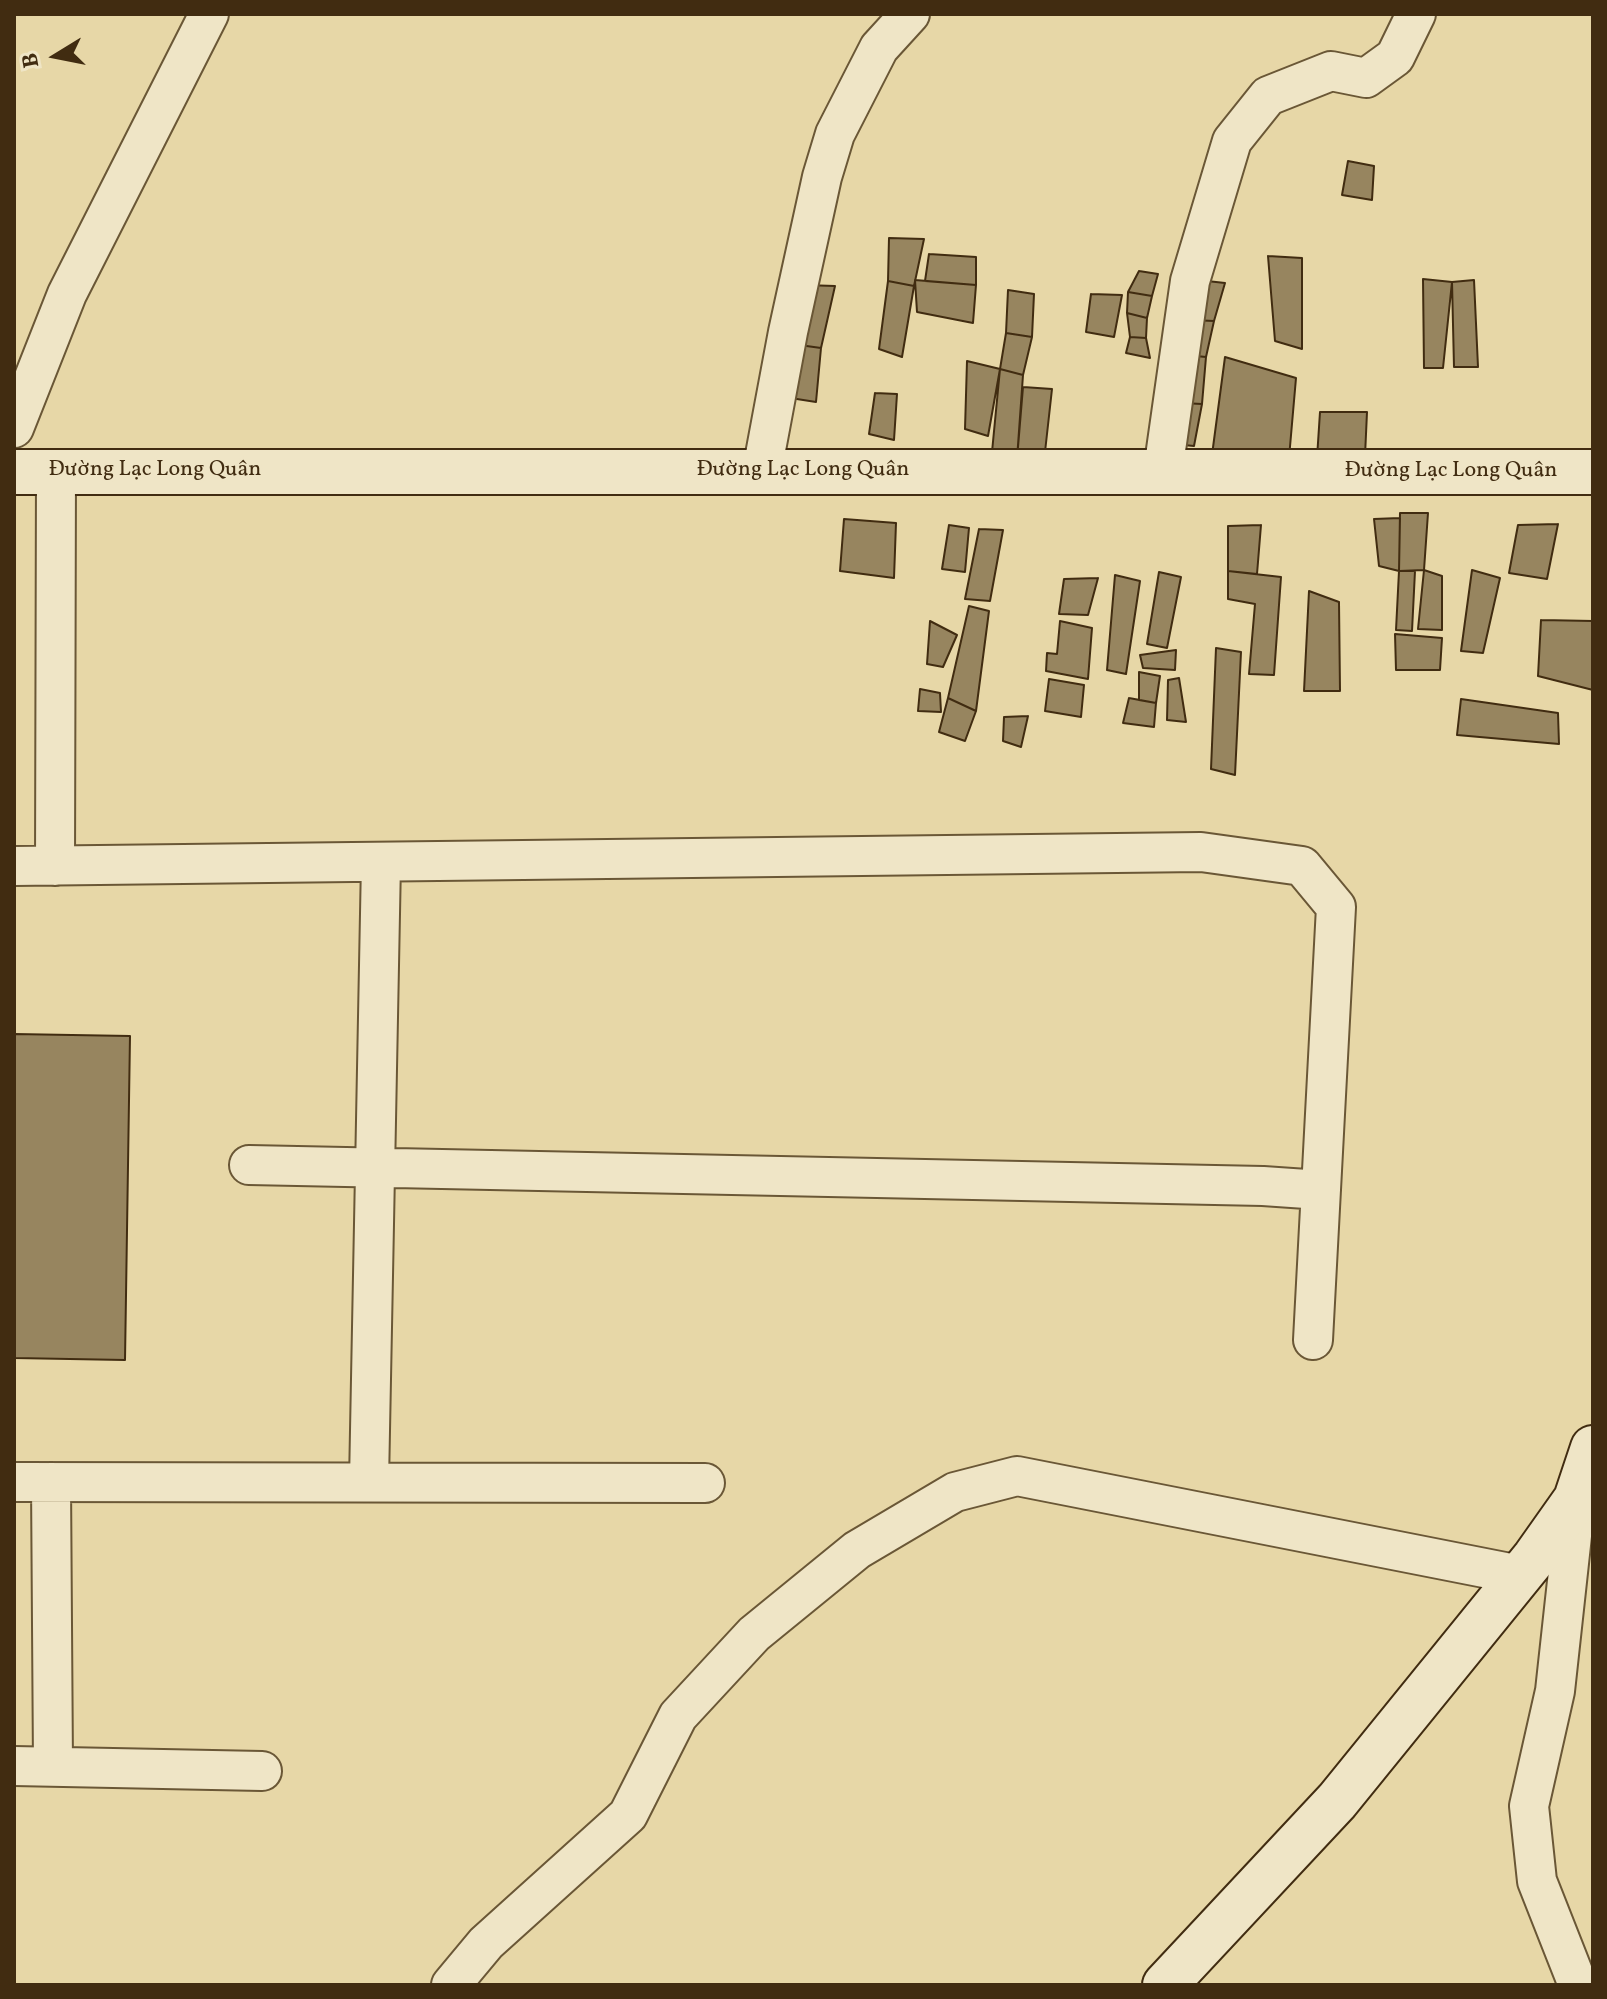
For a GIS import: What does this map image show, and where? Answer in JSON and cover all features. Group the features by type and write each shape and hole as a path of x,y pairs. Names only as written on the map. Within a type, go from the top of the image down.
{"main road":[{"name":"Đường Lạc Long Quân","path":"35,471 1593,472"},
{"path":"1165,1985 1337,1801 1520,1575 1576,1499 1593,1448"}],"street":[{"path":"14,428 67,294 209,14"},
{"path":"762,471 788,332 835,134 879,48 910,14"},
{"path":"1163,471 1190,281 1232,141 1268,96 1331,71 1366,78 1395,57 1416,14"},
{"path":"35,471 55,866"},
{"path":"14,866 1201,852 1302,866 1336,907 1313,1340"},
{"path":"369,1482 381,862"},
{"path":"249,1165 1263,1186 1321,1190"},
{"path":"451,1985 486,1943 628,1815 678,1716 754,1634 857,1550 955,1492 1017,1476 1520,1575"},
{"path":"53,1766 33,1482 705,1483"},
{"path":"1576,1499 1579,1602 1529,1806 1537,1881 1578,1985"},
{"path":"14,1766 262,1771"}],"building":[{"path":"1348,161 1374,166 1372,200 1342,195"},
{"path":"889,238 924,239 914,286 888,281"},
{"path":"929,254 976,257 976,285 925,281"},
{"path":"1268,256 1302,258 1302,349 1275,341"},
{"path":"1139,271 1158,274 1152,296 1128,292"},
{"path":"1423,279 1452,282 1443,368 1424,368"},
{"path":"915,280 976,285 973,323 917,312"},
{"path":"1198,280 1225,283 1214,321 1192,320"},
{"path":"1474,280 1478,367 1454,367 1452,282"},
{"path":"888,281 914,286 902,357 879,349"},
{"path":"804,285 835,286 821,348 792,344"},
{"path":"1008,290 1034,294 1032,337 1006,333"},
{"path":"1128,292 1152,296 1147,318 1127,313"},
{"path":"1091,294 1122,295 1114,337 1086,332"},
{"path":"1127,313 1147,318 1146,338 1130,337"},
{"path":"1192,320 1214,321 1206,357 1186,355"},
{"path":"1006,333 1032,337 1023,375 1000,369"},
{"path":"1130,337 1146,338 1150,358 1126,353"},
{"path":"792,344 821,348 816,402 784,397"},
{"path":"1186,355 1206,357 1202,404 1182,403"},
{"path":"1225,357 1296,378 1289,458 1212,455"},
{"path":"967,361 1000,369 988,436 965,429"},
{"path":"1000,369 1023,375 1017,459 992,452"},
{"path":"1023,387 1052,389 1044,461 1017,459"},
{"path":"875,393 897,394 894,440 869,434"},
{"path":"1182,403 1202,404 1194,446 1173,444"},
{"path":"1320,412 1367,412 1365,456 1317,458"},
{"path":"1400,513 1428,513 1424,570 1399,571"},
{"path":"1400,518 1399,571 1379,566 1374,519"},
{"path":"844,519 896,523 894,578 840,571"},
{"path":"1558,524 1547,579 1509,573 1518,525"},
{"path":"949,525 969,528 965,572 942,569"},
{"path":"1261,525 1257,574 1228,571 1228,526"},
{"path":"979,529 1003,530 990,601 965,599"},
{"path":"1424,570 1442,576 1442,630 1418,629"},
{"path":"1472,570 1500,578 1483,653 1461,651"},
{"path":"1228,571 1281,577 1274,675 1249,674 1255,604 1228,599"},
{"path":"1399,571 1415,571 1412,631 1396,630"},
{"path":"1159,572 1181,577 1167,648 1147,644"},
{"path":"1115,575 1140,581 1126,674 1107,670"},
{"path":"1098,578 1088,615 1059,614 1064,579"},
{"path":"1309,591 1339,602 1340,691 1304,691"},
{"path":"969,606 989,611 976,711 948,698"},
{"path":"1541,620 1593,621 1593,690 1538,676"},
{"path":"930,621 957,635 943,667 927,664"},
{"path":"1060,621 1092,628 1088,679 1046,671 1047,653 1057,654"},
{"path":"1395,634 1442,638 1440,670 1396,670"},
{"path":"1216,648 1241,652 1235,775 1211,769"},
{"path":"1176,650 1175,670 1143,668 1140,655"},
{"path":"1139,672 1160,676 1156,703 1139,700"},
{"path":"1179,678 1186,722 1167,720 1168,680"},
{"path":"1049,679 1084,685 1081,717 1045,711"},
{"path":"920,689 940,693 941,712 918,711"},
{"path":"948,698 976,711 965,741 939,732"},
{"path":"1129,698 1156,703 1154,727 1123,723"},
{"path":"1461,699 1558,713 1559,744 1457,735"},
{"path":"1028,716 1021,747 1003,741 1004,717"},
{"path":"14,1034 130,1036 125,1360 14,1358"}]}
